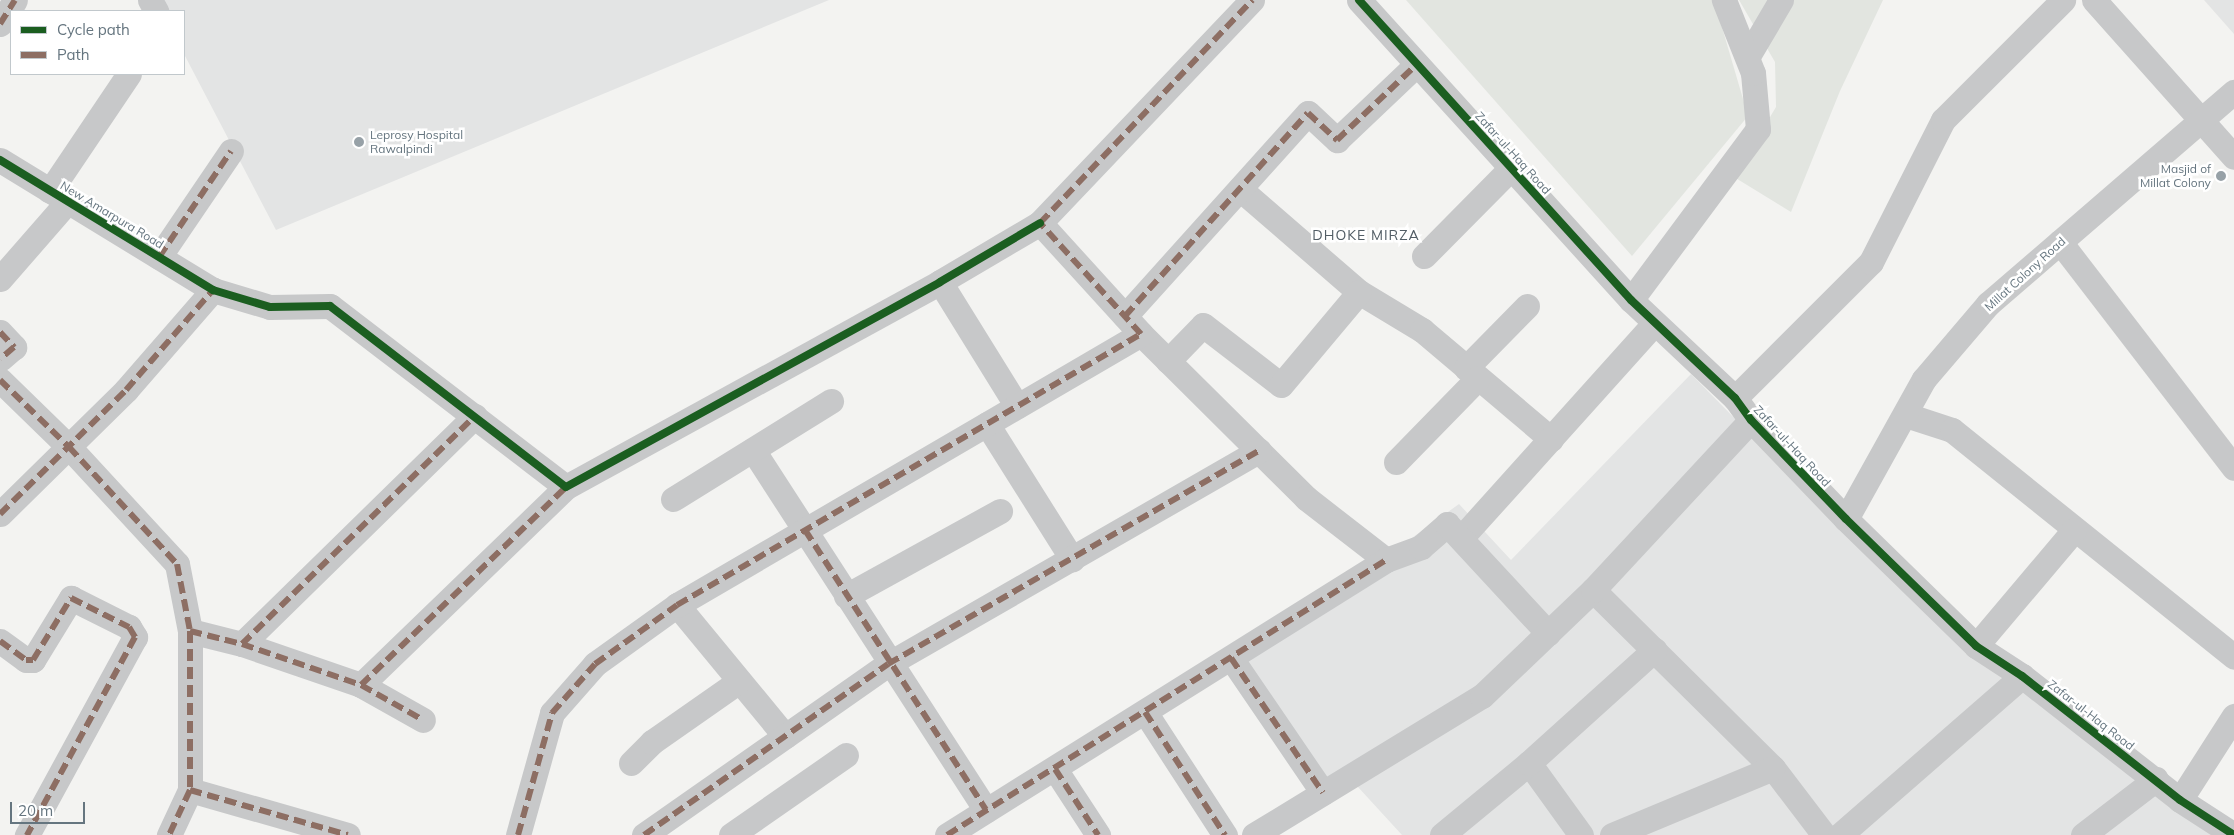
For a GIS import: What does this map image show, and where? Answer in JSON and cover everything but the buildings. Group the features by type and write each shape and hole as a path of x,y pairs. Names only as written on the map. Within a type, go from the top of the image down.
{"street":[{"path":"0,24 15,0"},
{"path":"361,685 566,487 940,282 1040,224 1252,0"},
{"name":"Zafar-ul-Haq Road","path":"1359,0 1631,300 1735,398 1751,420 1846,519 1976,646 2022,676 2156,779 2180,800 2234,835"},
{"path":"1631,300 1758,129 1753,73 1748,56 1724,0"},
{"path":"1748,56 1781,0"},
{"path":"1735,398 1871,262 1943,120 2064,0"},
{"path":"2094,0 2234,157"},
{"path":"518,835 552,713 595,664 677,605 1017,406 1133,325 1240,189 1308,113 1337,140 1417,64"},
{"path":"0,279 59,196 128,75"},
{"name":"Millat Colony Road","path":"1846,519 1906,415 1924,378 1988,304 2234,92"},
{"path":"159,257 231,151"},
{"name":"New Amarpura Road","path":"0,160 213,290 270,307 330,306 566,487"},
{"path":"1424,256 1511,168"},
{"path":"1240,189 1359,292 1422,330 1550,439"},
{"path":"1040,224 1133,325 1306,498 1386,560"},
{"path":"2060,242 2234,468"},
{"path":"940,282 1017,406"},
{"path":"0,514 126,390 213,290"},
{"path":"1168,361 1203,325 1281,384 1359,292"},
{"path":"1396,462 1527,306"},
{"path":"1462,537 1655,323"},
{"path":"0,332 14,347 0,360"},
{"path":"0,380 70,447 177,564 190,631 190,790 170,835"},
{"path":"673,499 831,401"},
{"path":"1906,415 1952,430 2234,657"},
{"path":"242,644 474,416"},
{"path":"1254,835 1482,696 1594,590 1751,420"},
{"path":"987,424 1072,559"},
{"path":"753,450 888,664 986,810"},
{"path":"644,835 888,664 1259,451"},
{"path":"846,596 1000,511"},
{"path":"947,835 1386,560 1421,547 1447,524 1462,537 1548,633"},
{"path":"1976,646 2074,530"},
{"path":"1594,590 1773,768 1824,835"},
{"path":"0,641 26,660 33,660 71,598 134,631 136,637 27,835"},
{"path":"677,605 785,736"},
{"path":"190,631 242,644 361,685 423,720"},
{"path":"1442,835 1529,763 1654,650"},
{"path":"1231,658 1323,793"},
{"path":"1840,835 2022,676"},
{"path":"631,763 652,742 739,681"},
{"path":"1145,712 1225,835"},
{"path":"2180,800 2234,716"},
{"path":"731,835 846,755"},
{"path":"1529,763 1581,835"},
{"path":"1612,835 1773,768"},
{"path":"1055,769 1098,835"},
{"path":"2083,835 2156,779"},
{"path":"190,790 314,831 348,835"}],"shaded area":[{"name":"Leprosy Hospital Rawalpindi","path":"155,0 829,0 276,230 185,56 185,10 160,10"},
{"path":"1406,0 1714,0 1748,116 1632,256"},
{"path":"1739,0 1883,0 1840,91 1791,212 1734,177 1776,107 1775,62"},
{"path":"2204,0 2234,0 2234,34"},
{"path":"1691,374 1861,547 2223,835 1402,835 1358,787 1319,780 1237,664 1459,504 1511,560"}],"marked path":[{"path":"0,24 15,0"},
{"path":"518,835 552,713 595,664 677,605 1141,334 1040,223 1252,0"},
{"path":"1125,316 1308,113 1337,140 1417,64"},
{"path":"159,257 231,151"},
{"path":"0,514 126,390 213,290 216,291"},
{"path":"0,332 14,347 0,359"},
{"path":"0,380 69,447 177,564 190,631 190,790 169,835"},
{"path":"242,644 475,416"},
{"path":"644,835 888,664 1259,451"},
{"path":"361,685 566,487"},
{"path":"805,530 986,810"},
{"path":"947,835 1386,560"},
{"path":"0,641 26,660 33,660 71,598 129,627 135,637 27,835"},
{"path":"190,631 242,644 361,685 423,720"},
{"path":"1231,658 1323,793"},
{"path":"1145,712 1225,835"},
{"path":"1055,769 1098,835"},
{"path":"190,790 348,835"}],"cycle path":[{"path":"1359,0 1631,300 1735,398 1751,420 1846,519 1976,646 2022,676 2180,800 2234,835"},
{"path":"0,160 213,290 270,307 330,306 566,487 940,282 1040,223"}],"place":[{"name":"Leprosy Hospital Rawalpindi","path":"359,142"},
{"name":"Masjid of Millat Colony","path":"2221,176"}],"district":[{"name":"DHOKE MIRZA","path":"1366,235"}]}
